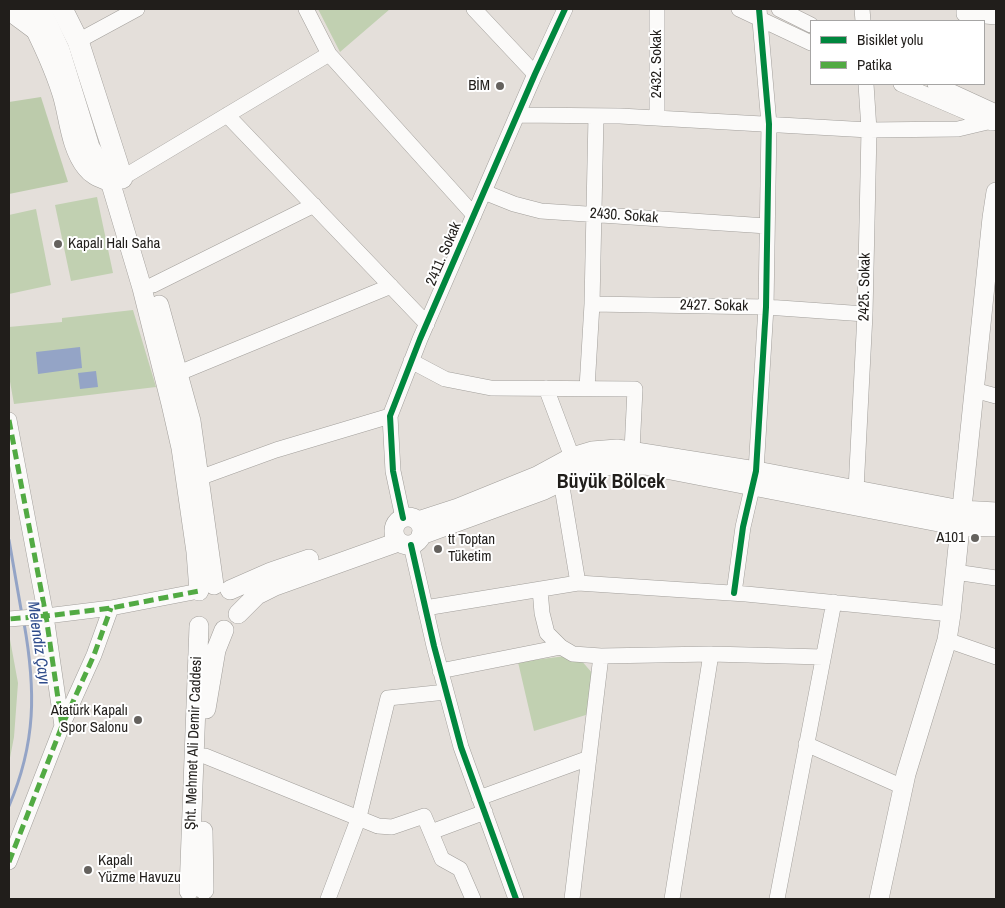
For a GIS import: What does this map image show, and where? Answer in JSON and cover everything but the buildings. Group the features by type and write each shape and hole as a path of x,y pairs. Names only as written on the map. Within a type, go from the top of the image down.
{"highway":[{"path":"26,9 40,36 63,93 76,146 86,166 95,175 116,179 78,41 62,9"}],"main road":[{"path":"41,9 60,50 90,147 116,179 153,285 191,421 214,589"},
{"path":"51,9 68,45 98,141 112,165 116,179 171,404 180,448 196,552 214,589 237,599 238,614"},
{"path":"878,899 903,787 947,640 996,192"},
{"path":"996,512 960,518 754,478 632,451 617,449 592,451 572,458 537,476 458,508 407,532 274,586 257,595 238,614 235,621 224,630 210,631 199,626 194,619 192,611 192,603 214,589 407,532 544,490 594,466 613,464 645,465 754,478 856,490 960,518 996,527"},
{"name":"Şht. Mehmet Ali Demir Caddesi","path":"197,895 199,626"},
{"name":"Şht. Mehmet Ali Demir Caddesi","path":"197,895 207,702 216,650 224,630"}],"street":[{"path":"78,41 137,9"},
{"path":"306,9 329,54 474,215"},
{"path":"474,9 535,74"},
{"name":"2411. Sokak","path":"516,899 461,747 440,671 393,470 390,416 427,324 565,9"},
{"name":"2432. Sokak","path":"657,9 657,118"},
{"path":"739,9 759,14 810,42"},
{"path":"780,9 810,24"},
{"path":"964,9 964,14 996,17"},
{"path":"9,14 40,36"},
{"path":"734,593 743,527 754,478 766,307 769,124 759,14"},
{"path":"116,179 329,54"},
{"name":"2425. Sokak","path":"856,490 865,314 869,130 866,85"},
{"path":"904,85 995,120"},
{"path":"937,85 995,120"},
{"path":"227,115 427,324"},
{"path":"517,115 657,118 869,130 958,129 995,120"},
{"path":"587,388 592,304 596,116"},
{"name":"2430. Sokak","path":"484,192 514,204 541,211 768,226"},
{"path":"153,285 314,205"},
{"path":"179,373 391,286"},
{"name":"2427. Sokak","path":"592,304 766,307 865,314"},
{"path":"411,362 444,378 491,388 635,389 632,451"},
{"path":"546,388 572,458"},
{"path":"974,390 996,396"},
{"path":"199,478 276,450 390,416"},
{"path":"9,420 46,616 62,726"},
{"path":"561,481 578,583"},
{"path":"955,572 996,578"},
{"path":"425,608 578,583 734,593 951,614"},
{"path":"9,619 111,608 214,589"},
{"path":"540,589 542,613 547,633 561,647 574,654 601,656 711,654 823,657"},
{"path":"777,899 834,602"},
{"path":"9,862 62,726 94,656 111,608"},
{"path":"947,640 996,658"},
{"path":"440,671 561,647"},
{"path":"672,899 711,654"},
{"path":"572,899 601,656"},
{"path":"328,899 359,817 388,698 446,692"},
{"path":"806,744 903,787"},
{"path":"205,756 378,826 392,827 424,816 442,859 460,869 473,899"},
{"path":"431,832 482,805 589,758"}],"green space":[{"path":"318,9 390,9 340,52"},
{"path":"41,97 68,182 9,194 9,102"},
{"path":"97,197 113,273 71,281 55,205"},
{"path":"36,209 51,285 9,294 9,215"},
{"path":"133,310 156,387 14,404 9,376 9,327 62,322 62,318"},
{"path":"9,634 18,683 14,737 9,763"},
{"path":"566,656 580,659 593,674 589,714 534,731 518,662"}],"water":[{"path":"80,347 82,368 38,374 36,352"},
{"path":"96,371 98,387 80,389 78,373"}],"waterway":[{"name":"Melendiz Çayı","path":"9,540 22,615"},
{"name":"Melendiz Çayı","path":"9,806 24,760 31,716 31,671 24,623"}],"marked path":[{"path":"9,420 46,616 9,619"},
{"path":"62,726 46,616 111,608 199,591"},
{"path":"9,862 62,726 94,655 111,608"}],"cycle path":[{"path":"403,518 393,471 390,416 420,339 565,9"},
{"path":"734,593 743,527 756,471 766,307 769,124 759,9"},
{"path":"411,545 434,646 461,747 516,899"}],"place":[{"name":"BİM","path":"500,86"},
{"name":"Kapalı Halı Saha","path":"58,244"},
{"name":"A101","path":"975,538"},
{"name":"tt Toptan Tüketim","path":"438,549"},
{"name":"Atatürk Kapalı Spor Salonu","path":"138,720"},
{"name":"Kapalı Yüzme Havuzu","path":"88,870"}],"district":[{"name":"Büyük Bölcek","path":"611,483"}]}
